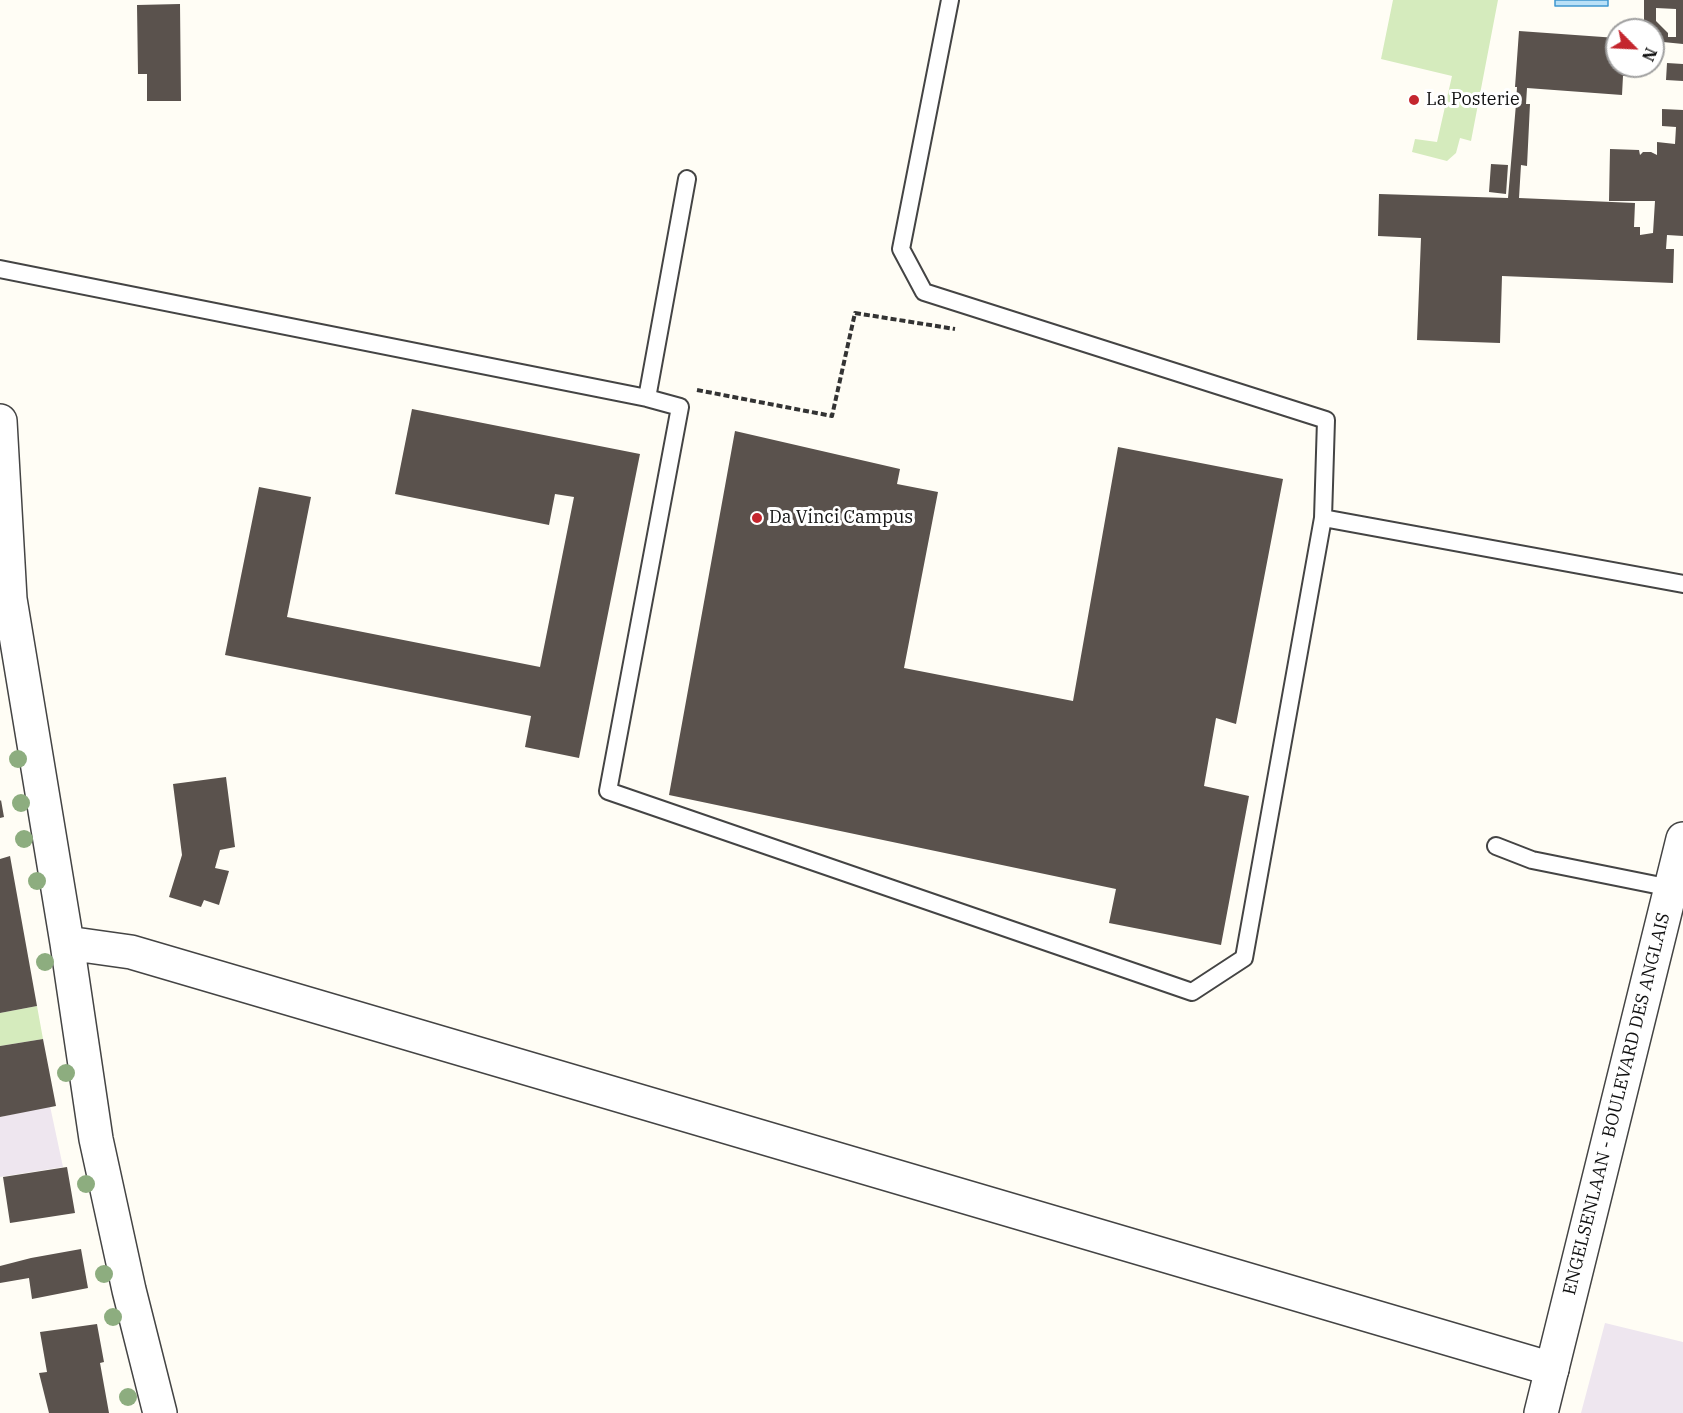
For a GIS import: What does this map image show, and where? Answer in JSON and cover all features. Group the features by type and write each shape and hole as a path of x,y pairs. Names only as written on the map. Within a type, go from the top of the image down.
{"street":[{"path":"0,421 5,599 67,943 96,1139 129,1290 160,1413"},
{"name":"ENGELSENLAAN - BOULEVARD DES ANGLAIS","path":"1541,1413 1683,839"},
{"path":"67,943 142,955 1552,1370"}],"lane":[{"path":"0,269 647,398 680,407 608,791 1192,992 1244,958 1323,518 1326,420 924,292 901,249 950,0"},
{"path":"647,398 687,179"},
{"path":"1323,518 1683,584"},
{"path":"1497,846 1532,860 1671,888"}],"path":[{"path":"680,407 694,390 832,416 855,314 966,330"}],"shaded area":[{"path":"50,1106 63,1167 0,1177 0,1117"},
{"path":"1605,1323 1683,1342 1683,1413 1581,1413"}],"green space":[{"path":"1393,0 1498,0 1471,141 1460,138 1456,153 1447,161 1412,152 1415,139 1437,142 1452,76 1381,59"},
{"path":"37,1006 43,1039 0,1046 0,1013"}],"water":[{"path":"1555,0 1608,0 1608,6 1555,6"}],"building":[{"path":"1644,0 1683,0 1683,44 1665,42 1665,30 1668,37 1676,37 1676,9 1656,8 1656,18 1644,18"},
{"path":"180,4 181,101 147,101 147,74 138,74 137,5"},
{"path":"1519,31 1605,37 1605,78 1623,78 1622,95 1527,88 1526,104 1530,104 1527,166 1521,165 1519,198 1635,203 1634,227 1640,227 1640,235 1653,233 1655,201 1609,201 1610,149 1639,150 1640,155 1643,152 1651,152 1657,155 1657,142 1675,144 1676,127 1662,126 1662,109 1683,110 1683,236 1667,235 1666,249 1674,249 1673,283 1502,276 1500,343 1417,340 1421,238 1378,236 1379,194 1508,198 1516,104 1517,87 1515,87"},
{"path":"1667,63 1683,64 1683,81 1666,80"},
{"path":"1491,164 1508,165 1506,194 1489,192"},
{"path":"412,409 640,454 579,758 525,747 531,716 225,655 259,487 311,497 287,617 540,667 574,497 555,494 549,525 395,494"},
{"path":"735,431 900,469 897,484 938,492 904,668 1073,701 1118,447 1283,479 1236,724 1216,718 1204,786 1249,796 1221,945 1109,923 1116,889 669,795"},
{"path":"226,777 235,847 220,850 215,868 229,871 219,905 204,900 201,907 169,897 182,855 173,784"},
{"path":"0,801 4,817 0,818"},
{"path":"10,856 37,1006 0,1013 0,859"},
{"path":"43,1039 56,1106 0,1117 0,1046"},
{"path":"67,1167 75,1213 10,1223 3,1177"},
{"path":"81,1249 88,1288 32,1299 29,1278 0,1283 0,1266"},
{"path":"97,1324 104,1362 100,1363 109,1413 49,1413 39,1373 47,1372 40,1332"}],"place":[{"name":"La Posterie","path":"1414,100"},
{"name":"Da Vinci Campus","path":"757,518"}]}
